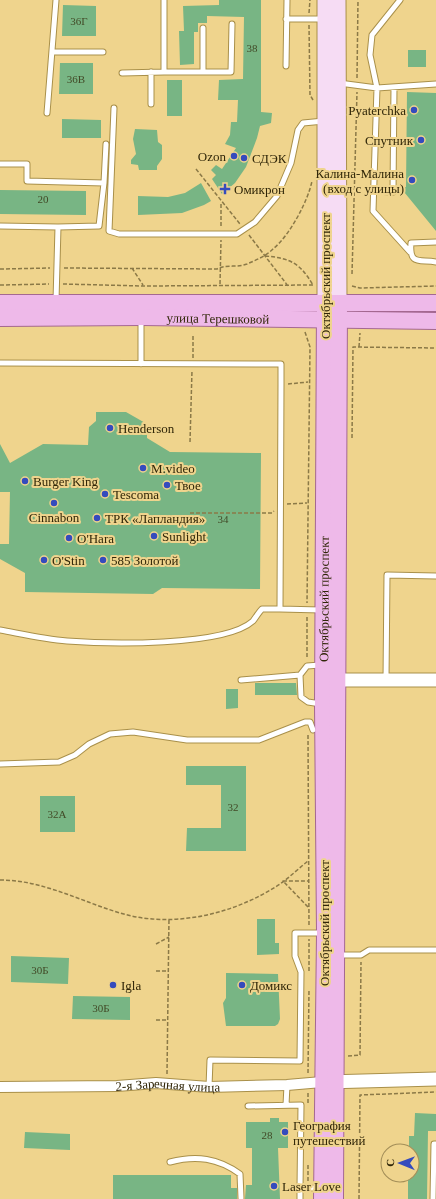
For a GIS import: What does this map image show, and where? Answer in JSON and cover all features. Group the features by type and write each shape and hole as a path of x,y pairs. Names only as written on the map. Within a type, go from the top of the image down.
{"main road":[{"name":"Октябрьский проспект","path":"325,0 325,121 332,303"},
{"name":"Октябрьский проспект","path":"322,1194 336,955 330,680 330,611 332,303 338,83 338,0"},
{"name":"улица Терешковой","path":"0,303 436,303"},
{"name":"улица Терешковой","path":"0,318 140,317 436,321"},
{"name":"Октябрьский проспект","path":"330,611 323,664 330,680 315,722 325,933 334,1199"}],"street":[{"path":"330,680 436,680"},
{"path":"329,1082 436,1079"},
{"name":"2-я Заречная улица","path":"0,1087 167,1084 209,1087 287,1085 329,1082"}],"lane":[{"path":"47,113 56,0"},
{"path":"164,0 164,72"},
{"path":"286,66 287,0"},
{"path":"400,0 372,35 370,55 377,88 373,211 410,252 413,259 418,261 436,262"},
{"path":"286,20 325,19"},
{"path":"122,73 231,72 232,24"},
{"path":"203,28 203,72"},
{"path":"52,52 103,52"},
{"path":"151,72 151,104"},
{"path":"338,83 377,88 436,84"},
{"path":"374,191 394,192 394,87"},
{"path":"114,108 109,231 118,234 237,234 255,222 277,196 291,163 298,130 304,123 325,121"},
{"path":"0,226 99,226 104,183 106,144"},
{"path":"0,164 27,164 27,181 104,183"},
{"path":"56,302 58,283 58,227"},
{"path":"410,252 411,243 436,242"},
{"path":"140,317 141,364"},
{"path":"0,363 281,364 280,609"},
{"path":"386,680 387,575 436,576"},
{"path":"0,630 66,641 162,643 212,637 239,628 252,621 262,609 330,611"},
{"path":"0,764 59,762 75,755 89,744 110,734 133,732 187,740 259,740 305,722 315,722 308,702 301,696 300,675 307,666 323,664"},
{"path":"241,680 300,675"},
{"path":"209,1087 210,1060 300,1061 301,972 295,956 295,934 325,933"},
{"path":"336,955 361,955 369,950 436,950"},
{"path":"286,1106 287,1085"},
{"path":"248,1106 301,1105 300,1199"},
{"path":"434,1197 434,1144 436,1144"},
{"path":"170,1162 181,1159 214,1160 240,1174 241,1198"},
{"path":"300,1188 322,1194"}],"path":[{"path":"352,278 358,0"},
{"path":"0,269 217,269 221,267 245,265 265,256 275,248 306,204 313,176"},
{"path":"220,284 221,201"},
{"path":"0,285 58,283 144,286 220,284 313,285 306,273 293,261 265,256"},
{"path":"132,268 144,286"},
{"path":"351,286 360,288 436,286"},
{"path":"304,328 310,347 308,382 307,492"},
{"path":"359,348 360,331"},
{"path":"190,442 193,334"},
{"path":"353,348 436,348"},
{"path":"281,384 308,382"},
{"path":"190,513 272,513 281,504 307,503"},
{"path":"309,972 308,861 315,722"},
{"path":"0,880 42,885 122,913 157,918 184,918 222,911 256,898 284,881 308,861"},
{"path":"284,881 308,881"},
{"path":"284,881 309,907"},
{"path":"167,1084 169,918"},
{"path":"156,944 169,937"},
{"path":"360,1055 361,955"},
{"path":"156,971 168,971"},
{"path":"308,1056 309,987"},
{"path":"156,1020 168,1020"},
{"path":"359,1199 360,1095 436,1092"}],"building":[{"path":"219,0 261,0 261,112 272,113 271,123 260,126 246,167 235,183 222,194 212,179 216,175 211,170 216,165 222,169 236,148 225,144 230,135 231,122 237,122 238,100 218,100 219,80 243,79 244,17 207,16 207,23 198,23 198,32 194,32 194,64 180,65 179,31 184,31 183,6 219,5"},
{"path":"63,5 96,6 96,36 62,36"},
{"path":"408,50 426,50 426,67 408,67"},
{"path":"60,63 93,63 93,94 59,94"},
{"path":"167,80 182,80 182,116 167,116"},
{"name":"Спутник","path":"407,92 436,93 436,231 400,187 406,187"},
{"path":"62,119 101,120 101,138 62,138"},
{"path":"135,129 157,130 158,142 162,145 162,159 157,166 157,170 139,170 138,165 131,164 131,160 136,154 133,139"},
{"path":"201,183 211,201 204,205 182,213 138,215 138,196 168,197 185,193"},
{"path":"0,190 86,191 86,215 0,214"},
{"name":"ТРК «Лапландия»","path":"96,412 126,412 147,424 147,438 170,452 261,453 260,589 162,588 153,594 25,592 25,573 0,559 0,544 9,544 10,492 0,492 0,444 10,463 43,444 88,445 89,427 96,421"},
{"path":"255,683 296,683 297,695 255,695"},
{"path":"226,689 238,689 238,708 226,709"},
{"path":"186,766 246,766 246,851 186,851 187,828 221,828 221,785 186,785"},
{"path":"40,796 75,796 75,832 40,832"},
{"path":"257,919 275,919 275,943 279,943 279,954 257,955"},
{"path":"11,956 69,958 68,984 11,982"},
{"path":"226,973 278,974 280,1019 278,1024 275,1026 226,1026 223,1003 226,998"},
{"path":"73,996 130,997 130,1020 72,1019"},
{"path":"415,1113 436,1114 436,1131 428,1131 427,1199 408,1199 408,1183 420,1183 420,1143 409,1143 409,1136 414,1136"},
{"path":"270,1118 279,1118 279,1122 288,1122 288,1148 278,1148 280,1199 245,1199 246,1185 252,1185 252,1148 246,1148 246,1122 270,1122"},
{"path":"25,1132 70,1134 70,1150 24,1148"},
{"path":"113,1175 231,1175 231,1188 237,1188 237,1199 113,1199"}],"place":[{"name":"Pyaterchka","path":"414,110"},
{"name":"Спутник","path":"421,140"},
{"name":"Ozon","path":"234,156"},
{"name":"СДЭК","path":"244,158"},
{"name":"Калина-Малина (вход с улицы)","path":"412,180"},
{"name":"Омикрон","path":"225,189"},
{"name":"Henderson","path":"110,428"},
{"name":"M.video","path":"143,468"},
{"name":"Burger King","path":"25,481"},
{"name":"Твое","path":"167,485"},
{"name":"Tescoma","path":"105,494"},
{"name":"Cinnabon","path":"54,503"},
{"name":"ТРК «Лапландия»","path":"97,518"},
{"name":"Sunlight","path":"154,536"},
{"name":"O'Hara","path":"69,538"},
{"name":"O'Stin","path":"44,560"},
{"name":"585 Золотой","path":"103,560"},
{"name":"Igla","path":"113,985"},
{"name":"Домикс","path":"242,985"},
{"name":"География путешествий","path":"285,1132"},
{"name":"Laser Love","path":"274,1186"}]}
